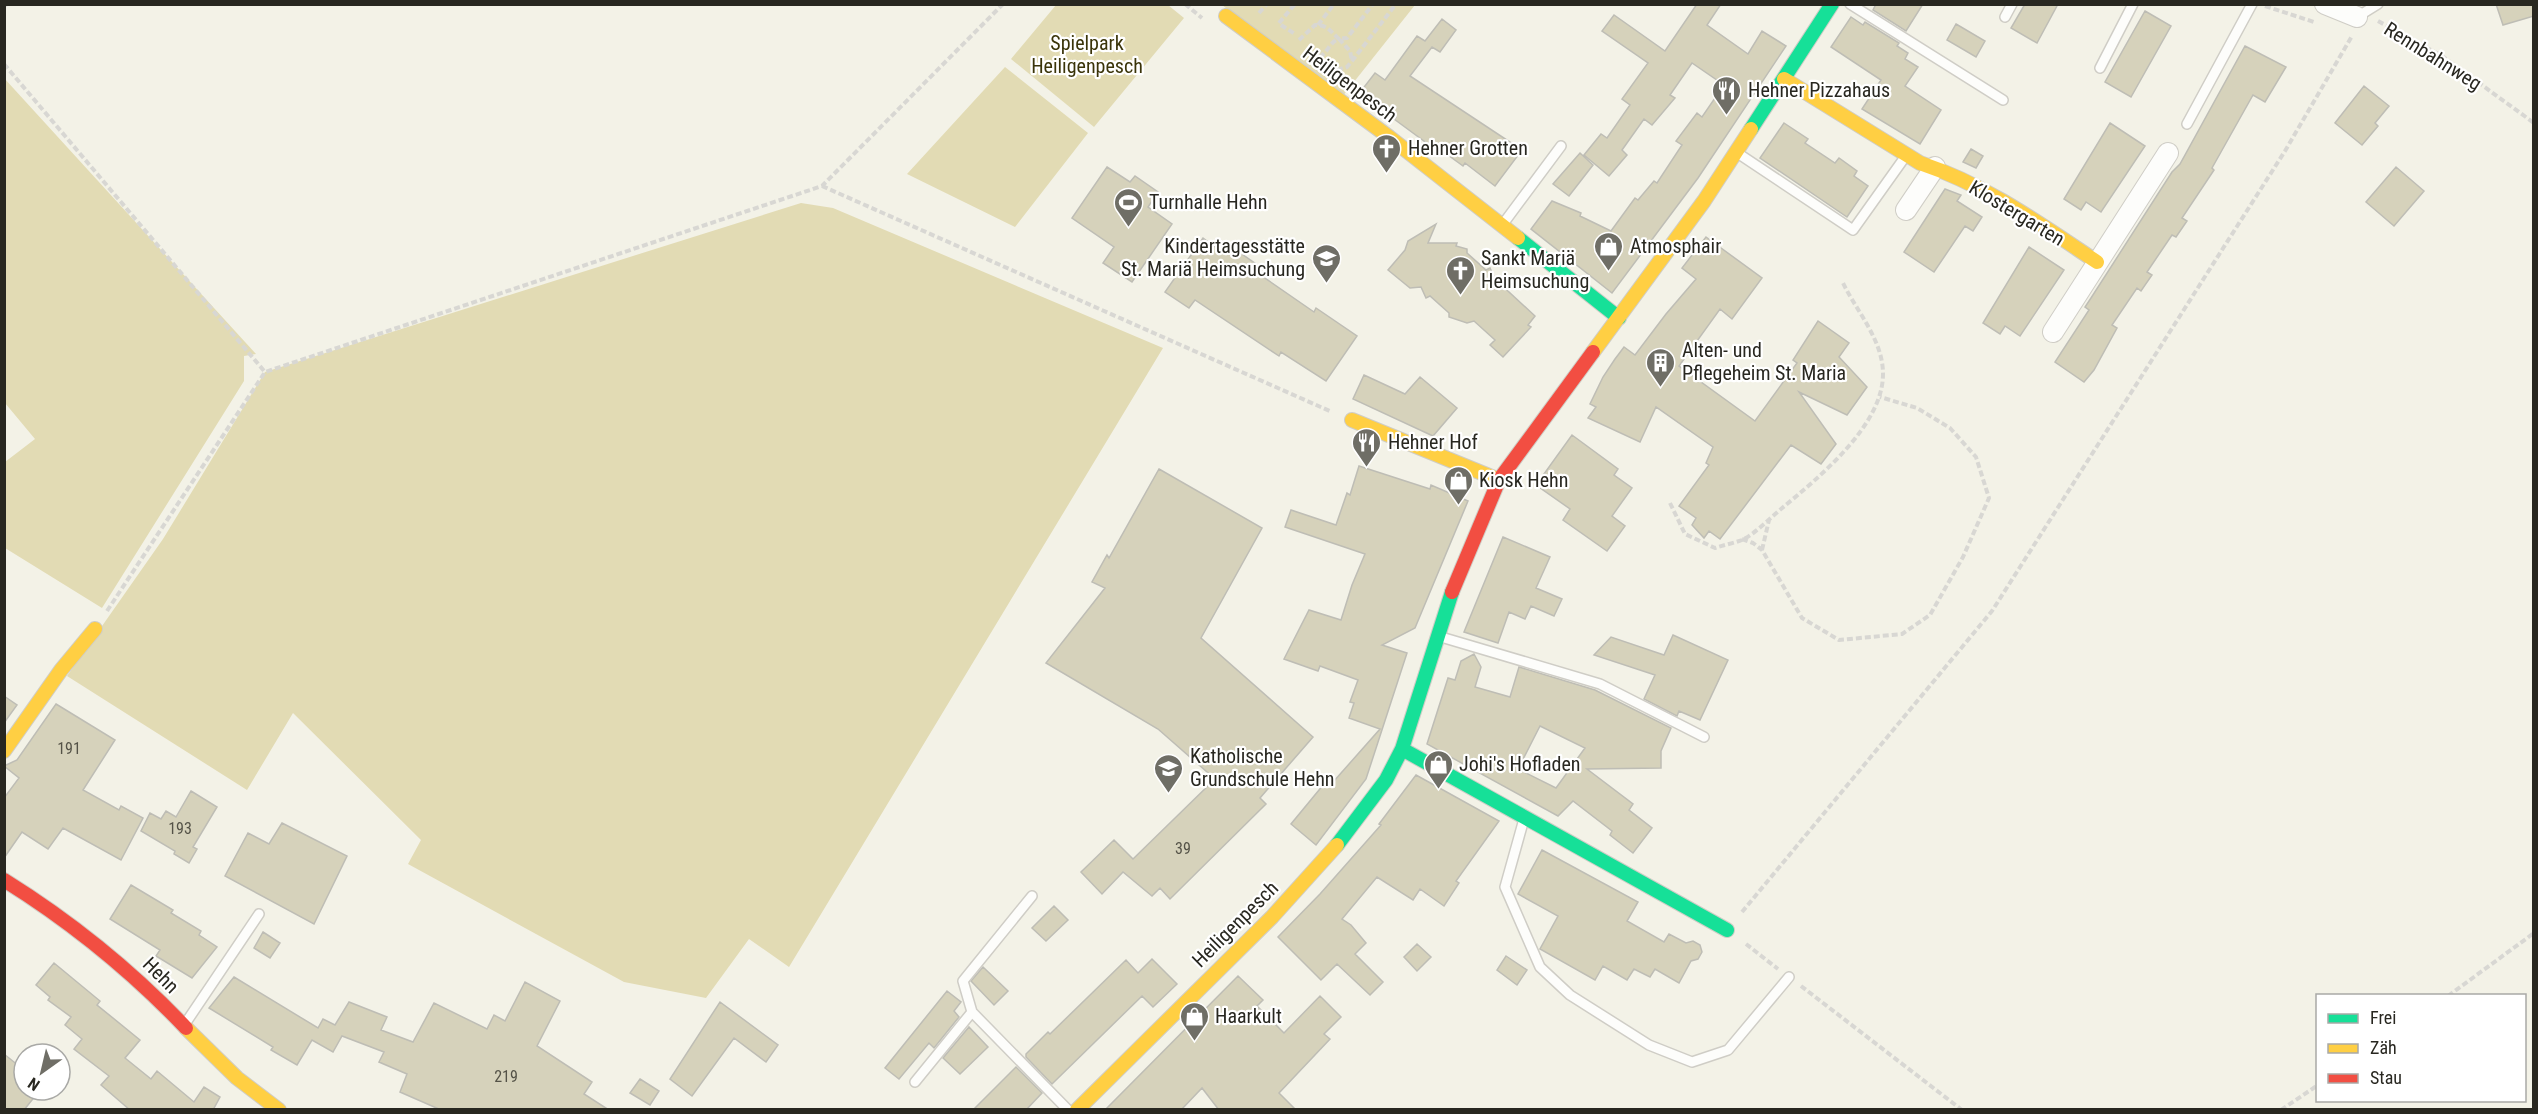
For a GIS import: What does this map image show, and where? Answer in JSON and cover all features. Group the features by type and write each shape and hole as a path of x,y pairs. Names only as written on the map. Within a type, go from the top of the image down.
{"street":[{"name":"Heiligenpesch","path":"1077,1110 1272,917 1334,848 1386,780 1402,749 1456,581 1499,480 1619,318 1736,152 1832,4"},
{"path":"2325,4 2355,26"},
{"name":"Heiligenpesch","path":"1226,16 1619,318"},
{"name":"Klostergarten","path":"1784,79 1920,163 1935,167 1990,193 2097,261"},
{"path":"2053,332 2168,153"},
{"path":"1906,210 1935,167"},
{"path":"1352,420 1499,480"},
{"path":"4,751 61,670 95,629"},
{"path":"1402,749 1728,930"},
{"name":"Hehn","path":"4,880 73,926 124,966 228,1069 279,1110"}],"lane":[{"path":"1850,4 2003,100"},
{"path":"2005,17 2012,4"},
{"path":"2100,68 2133,4"},
{"path":"2187,124 2252,4"},
{"path":"2355,26 2378,4"},
{"path":"1501,226 1562,146"},
{"path":"1736,152 1853,230 1906,155"},
{"path":"1438,636 1600,684 1704,737"},
{"path":"1525,817 1505,887 1540,967 1570,995 1649,1045 1692,1062 1728,1050 1789,977"},
{"path":"1032,896 963,981 972,1012 1068,1110"},
{"path":"184,1026 259,914"},
{"path":"915,1082 972,1012"}],"path":[{"path":"95,629 265,372 822,186 1003,4"},
{"path":"1258,14 1267,4"},
{"path":"1279,24 1295,4"},
{"path":"1286,61 1303,43 1311,28 1318,25 1334,4"},
{"path":"1322,64 1315,58 1326,53 1331,44 1339,39 1347,38 1373,4"},
{"path":"1331,70 1341,69 1352,62 1396,4"},
{"path":"2261,4 2322,25"},
{"name":"Rennbahnweg","path":"2342,32 2355,26 2382,22 2442,56 2534,123"},
{"path":"1318,25 1327,27 1339,39 1350,51 1352,62"},
{"path":"1962,1110 1728,930 1992,611 2285,152 2355,26"},
{"path":"4,64 265,372"},
{"path":"822,186 1352,420"},
{"path":"1670,503 1685,534 1715,548 1742,539 1769,519 1822,475 1844,452 1867,421 1880,397 1883,374 1879,347 1842,283"},
{"path":"1742,539 1762,550 1802,618 1839,640 1902,634 1930,615 1963,557 1989,498 1976,457 1950,428 1917,408 1880,397"},
{"path":"1762,550 1769,519"},
{"path":"2451,994 2534,933"},
{"path":"2281,1110 2316,1086"}],"green space":[{"name":"Spielpark Heiligenpesch","path":"1056,5 1168,5 1184,18 1094,127 1011,59"},
{"path":"1222,5 1415,5 1342,97"},
{"path":"1005,67 1088,133 1015,227 907,174"},
{"path":"4,78 256,354 244,356 244,381 102,608 5,548 5,462 35,439 5,403"},
{"path":"801,203 833,208 1163,348 789,967 749,939 706,998 624,982 408,864 421,840 293,713 247,790 67,676 163,539 265,372"}],"building":[{"path":"1697,4 1721,4 1707,25 1748,54 1762,31 1786,46 1698,178 1612,293 1531,229 1552,201 1581,213 1580,216 1611,231 1635,198 1638,200 1654,181 1657,183 1682,145 1676,141 1697,113 1702,117 1724,85 1692,63 1670,95 1675,98 1652,125 1644,119 1622,150 1627,155 1609,176 1584,155 1601,134 1607,138 1630,105 1622,99 1648,63 1602,31 1614,15 1665,51"},
{"path":"1876,4 1923,4 1906,31 1873,10"},
{"path":"2025,4 2058,4 2037,43 2011,28"},
{"path":"2496,4 2534,4 2534,16 2503,25"},
{"path":"2145,11 2171,26 2131,97 2105,82"},
{"path":"1851,17 1863,25 1865,22 1899,43 1897,46 1908,53 1905,59 1918,67 1905,86 1941,110 1920,144 1862,109 1881,80 1831,47"},
{"path":"1442,19 1456,30 1440,52 1432,47 1410,76 1522,150 1495,186 1465,163 1463,166 1430,142 1428,144 1361,91 1375,73 1385,80 1417,36 1425,41"},
{"path":"1956,24 1985,41 1976,57 1947,40"},
{"path":"2245,46 2286,67 2265,102 2253,95 2212,168 2214,170 2182,218 2187,221 2176,237 2172,235 2147,272 2152,275 2141,291 2137,288 2112,325 2117,328 2094,370 2084,382 2055,362 2089,310 2085,307 2172,172 2180,164"},
{"path":"2364,86 2389,106 2375,123 2378,126 2362,145 2335,123"},
{"path":"1784,123 1808,139 1805,143 1835,163 1839,158 1857,171 1854,176 1868,186 1847,217 1760,158"},
{"path":"2110,123 2145,146 2101,212 2086,202 2081,210 2064,199"},
{"path":"1971,149 1983,156 1976,168 1963,162"},
{"path":"1580,153 1593,165 1569,196 1553,184"},
{"name":"Turnhalle Hehn","path":"1107,167 1130,182 1135,176 1158,192 1148,207 1172,224 1132,282 1103,263 1114,247 1072,218"},
{"path":"2396,167 2424,191 2394,226 2366,202"},
{"path":"1945,189 1961,195 1957,201 1982,217 1973,231 1965,226 1934,272 1904,252"},
{"name":"Sankt Mariä Heimsuchung","path":"1436,224 1428,243 1457,243 1456,246 1467,249 1467,253 1486,270 1490,268 1495,279 1535,316 1528,325 1531,327 1503,357 1490,345 1495,340 1474,321 1467,323 1449,317 1449,313 1430,296 1426,298 1421,287 1410,288 1388,270 1405,250 1408,241"},
{"name":"Alten- und Pflegeheim St. Maria","path":"1706,237 1762,278 1732,319 1720,309 1679,366 1755,421 1797,363 1793,360 1818,321 1849,343 1839,357 1867,387 1847,415 1799,392 1836,444 1821,464 1791,445 1720,539 1709,531 1704,538 1692,525 1696,518 1679,506 1709,465 1706,463 1713,447 1656,407 1640,442 1588,418 1596,407 1590,404 1603,377 1624,347 1635,355 1696,279 1682,268"},
{"path":"1203,238 1215,247 1218,244 1236,256 1239,252 1266,271 1262,276 1314,312 1316,308 1357,336 1326,381 1281,352 1279,356 1195,300 1189,308 1165,292"},
{"path":"2029,247 2064,270 2020,336 2005,326 2000,334 1983,323"},
{"path":"1364,375 1405,394 1420,377 1457,408 1433,436 1353,399"},
{"path":"1572,435 1618,469 1614,475 1632,488 1612,516 1625,526 1607,551 1563,520 1570,509 1536,485"},
{"path":"1359,466 1430,489 1431,485 1468,501 1415,628 1382,645 1407,653 1366,779 1316,845 1291,824 1324,784 1326,785 1331,779 1334,781 1380,729 1349,718 1354,703 1350,702 1358,680 1320,666 1318,671 1284,659 1309,610 1341,620 1365,554 1285,527 1291,510 1336,525 1347,493 1350,495"},
{"path":"1159,469 1262,528 1201,638 1313,737 1260,798 1266,804 1170,899 1160,888 1152,896 1123,872 1102,894 1081,872 1114,840 1133,859 1215,779 1158,729 1046,663 1105,588 1092,582 1107,555 1109,558"},
{"path":"1503,537 1550,557 1536,588 1562,599 1554,616 1531,606 1525,619 1509,612 1498,643 1464,632"},
{"path":"1673,635 1728,660 1700,720 1679,711 1677,716 1644,699 1655,675 1594,655 1611,637 1664,655"},
{"path":"1474,654 1481,667 1475,687 1510,697 1519,667 1595,690 1671,728 1661,751 1661,768 1587,769 1633,804 1629,810 1652,828 1633,853 1610,835 1612,831 1573,801 1558,816 1427,744 1448,678 1455,680 1461,661","holes":["1540,726 1585,748 1556,788 1518,769"]},
{"path":"4,696 17,705 4,723"},
{"path":"56,704 115,740 83,790 119,810 121,806 143,818 121,860 63,828 48,849 22,832 4,858 4,798 19,778 4,766 17,760"},
{"path":"1416,775 1499,821 1456,881 1459,883 1444,906 1420,889 1413,900 1377,877 1342,919 1351,925 1366,943 1355,954 1383,982 1370,995 1337,964 1321,980 1278,937 1320,894 1381,825 1379,824"},
{"path":"191,791 217,807 193,847 197,849 189,863 174,854 175,851 141,831 150,813 161,819 166,811 176,817"},
{"path":"282,823 347,856 314,924 225,876 248,833 269,844"},
{"path":"1542,850 1638,902 1627,921 1664,942 1669,934 1686,943 1693,941 1700,945 1702,952 1698,959 1691,961 1679,983 1655,969 1650,977 1634,969 1627,980 1603,966 1595,980 1540,949 1558,916 1518,894"},
{"path":"131,885 173,910 171,913 201,931 199,935 217,947 192,978 156,956 160,950 110,919"},
{"path":"1054,906 1068,920 1046,941 1032,928"},
{"path":"263,932 280,943 270,958 254,948"},
{"path":"1417,944 1431,957 1417,971 1404,957"},
{"path":"1506,956 1527,970 1517,985 1497,970"},
{"path":"1152,959 1177,984 1153,1007 1142,996 1052,1084 1026,1057 1026,1054 1048,1032 1050,1034 1126,960 1138,973"},
{"path":"54,963 100,1001 97,1005 140,1040 125,1058 151,1079 157,1071 194,1102 204,1087 220,1097 213,1110 130,1110 101,1085 109,1076 74,1049 82,1039 65,1025 71,1017 48,1000 50,997 36,985"},
{"path":"983,967 1008,991 994,1005 971,981"},
{"path":"1238,976 1263,1000 1257,1006 1284,1033 1320,996 1341,1017 1324,1034 1330,1039 1279,1093 1296,1110 1219,1110 1202,1088 1181,1110 1105,1110"},
{"path":"234,977 318,1028 323,1019 335,1025 349,1002 387,1017 381,1030 413,1042 434,1003 487,1029 494,1015 505,1021 525,982 560,1001 537,1046 592,1082 584,1094 609,1110 441,1110 400,1092 407,1074 379,1062 384,1052 342,1036 333,1052 312,1040 297,1065 271,1050 273,1047 209,1008"},
{"path":"947,991 961,1002 954,1011 959,1017 934,1048 929,1043 899,1079 885,1068"},
{"path":"720,1002 778,1045 766,1062 734,1038 692,1096 670,1079"},
{"path":"969,1027 988,1047 960,1074 943,1058"},
{"path":"4,1054 12,1060 12,1102 30,1102 24,1110 4,1110"},
{"path":"1016,1067 1042,1093 1026,1110 973,1110"},
{"path":"640,1079 659,1091 650,1105 630,1093"}],"traffic: fast":[{"path":"1751,129 1832,4"},
{"path":"1518,238 1619,318"},
{"path":"1337,845 1386,780 1402,749 1452,592"},
{"path":"1402,749 1727,930"}],"traffic: slow":[{"path":"1226,16 1389,137 1518,238"},
{"path":"1784,79 1920,163 1990,194 2097,262"},
{"path":"1593,352 1704,201 1751,129"},
{"path":"1352,420 1499,480"},
{"path":"4,751 61,670 95,629"},
{"path":"1077,1110 1272,917 1337,845"},
{"path":"186,1028 237,1078 279,1110"}],"traffic: jam":[{"path":"1452,592 1499,480 1593,352"},
{"path":"4,880 54,913 100,948 144,986 186,1028"}],"place":[{"name":"Hehner Pizzahaus","path":"1727,116"},
{"name":"Hehner Grotten","path":"1387,174"},
{"name":"Turnhalle Hehn","path":"1128,228"},
{"name":"Atmosphair","path":"1609,272"},
{"name":"Kindertagesstätte St. Mariä Heimsuchung","path":"1326,284"},
{"name":"Sankt Mariä Heimsuchung","path":"1460,296"},
{"name":"Alten- und Pflegeheim St. Maria","path":"1661,388"},
{"name":"Hehner Hof","path":"1367,468"},
{"name":"Kiosk Hehn","path":"1458,506"},
{"name":"Johi's Hofladen","path":"1438,790"},
{"name":"Katholische Grundschule Hehn","path":"1169,794"},
{"name":"Haarkult","path":"1194,1042"}]}
